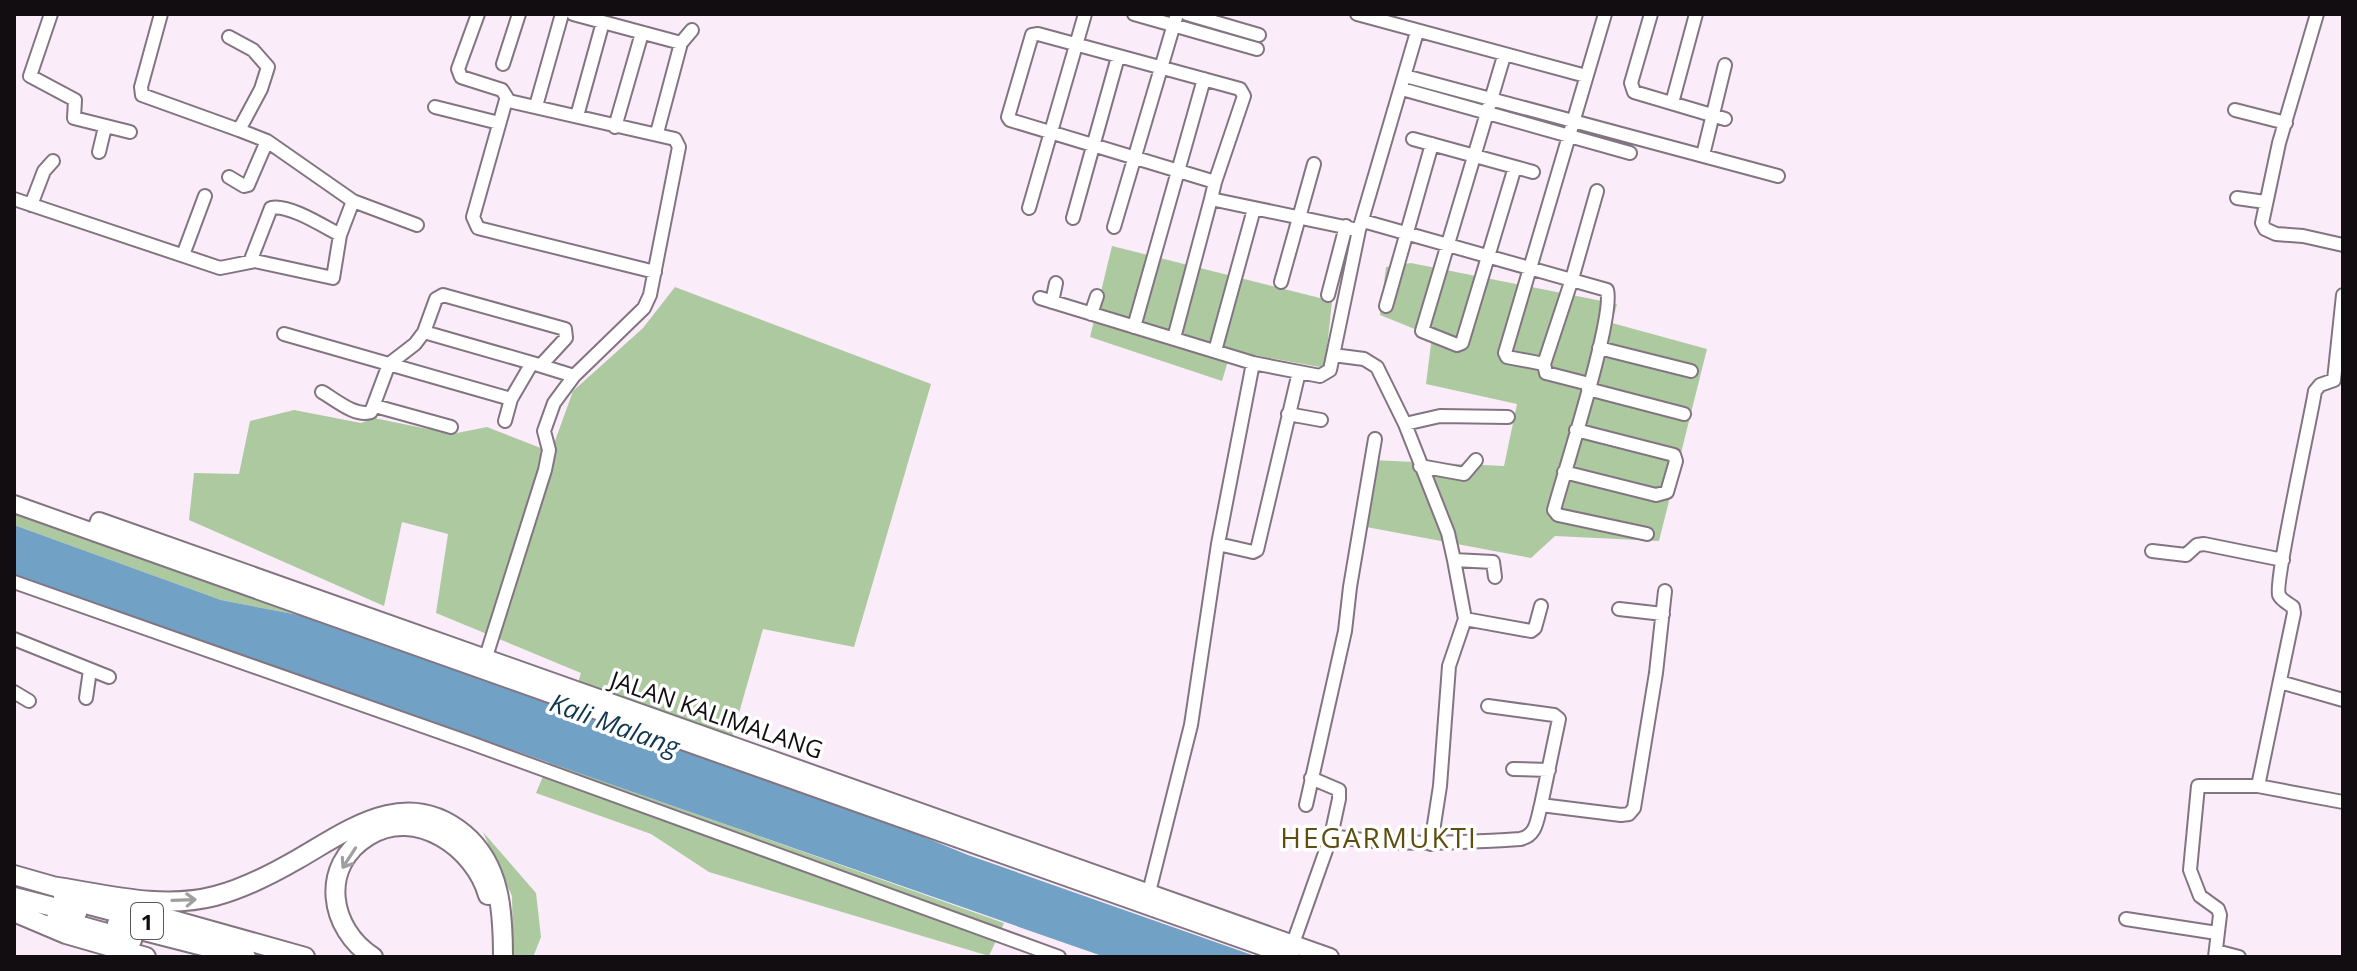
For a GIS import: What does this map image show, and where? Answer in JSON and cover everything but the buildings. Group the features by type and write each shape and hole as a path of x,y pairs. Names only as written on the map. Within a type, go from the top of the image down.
{"highway":[{"path":"52,886 146,900 213,897 273,872 365,820 386,815 422,815 443,821 461,831 487,859 499,900 503,957"},
{"path":"373,957 357,945 341,924 336,904 338,877 350,853 366,837 387,828 408,827 443,836 462,851 480,873 489,898 493,957"},
{"name":"1","path":"14,875 305,957"},
{"name":"1","path":"14,884 279,957"},
{"name":"1","path":"14,897 246,957"},
{"name":"1","path":"14,910 196,957"},
{"path":"14,910 66,934 146,957"}],"main road":[{"name":"JALAN KALIMALANG","path":"14,504 97,527 1290,952 1330,957"}],"street":[{"path":"51,14 30,76 75,100 74,118 130,132"},
{"path":"161,14 141,94 267,141 353,201 417,225"},
{"path":"478,14 459,73 461,77 503,90 506,100 473,217 478,228 655,272"},
{"path":"503,64 519,14"},
{"path":"536,106 562,14"},
{"path":"573,14 681,43"},
{"path":"1029,208 1085,14"},
{"path":"1134,14 1175,20 1257,49"},
{"path":"1187,14 1259,35"},
{"path":"1359,14 1586,76"},
{"path":"1056,283 1046,300 1253,363 1320,376 1327,374 1361,225 1405,76 1412,30 1409,14"},
{"path":"1544,364 1507,357 1505,353 1605,14"},
{"path":"1651,14 1631,83 1634,92 1718,117"},
{"path":"1672,103 1696,14"},
{"path":"2317,14 2265,202 2263,226 2269,232 2343,245"},
{"path":"1114,227 1175,20"},
{"path":"577,116 603,22"},
{"path":"657,133 681,43 692,30"},
{"path":"615,127 642,33"},
{"path":"1174,338 1215,182 1243,94 1239,88 1038,34 1032,35 1008,117 1013,122 1215,182"},
{"path":"229,37 253,50 268,67 261,89 239,130"},
{"path":"1504,56 1422,329 1457,345 1462,343 1491,256 1515,167"},
{"path":"1073,218 1118,57"},
{"path":"1703,155 1718,117 1725,65"},
{"path":"1405,76 1778,176"},
{"path":"1134,327 1204,79"},
{"path":"1402,89 1630,153"},
{"path":"484,664 545,470 549,454 544,431 547,421 554,403 574,376 644,308 655,272 679,147 675,139 657,133 615,127 506,100"},
{"path":"435,107 499,123"},
{"path":"2235,110 2286,123"},
{"path":"99,152 105,127"},
{"path":"1413,139 1533,172"},
{"path":"229,177 244,186 248,185 267,141"},
{"path":"1386,306 1432,144"},
{"path":"31,205 44,171 53,161"},
{"path":"1281,282 1314,164"},
{"path":"1597,191 1544,364 1546,373 1684,414"},
{"path":"183,255 205,196"},
{"path":"2237,198 2265,202"},
{"path":"14,199 220,268 250,262 333,278 340,235 353,201"},
{"path":"1211,199 1346,226 1361,225 1408,234 1605,288 1608,292 1599,348 1554,510 1558,515 1647,534"},
{"path":"250,262 273,207 306,217 340,235"},
{"path":"1215,351 1254,209"},
{"path":"1328,295 1346,226"},
{"path":"322,392 361,414 371,412 389,364 415,344 424,332 436,299 443,295 565,329 566,338 537,363 511,399 505,421"},
{"path":"2258,786 2294,613 2293,607 2283,600 2278,591 2283,560 2315,391 2320,385 2334,380 2343,295"},
{"path":"1091,314 1097,296"},
{"path":"424,332 574,376"},
{"path":"284,334 511,399"},
{"path":"1599,348 1691,371"},
{"path":"1333,355 1364,359 1377,367 1405,424 1448,533 1454,560 1465,619 1449,666 1440,786 1431,844"},
{"path":"1147,899 1191,725 1218,544 1253,363"},
{"path":"1218,544 1253,552 1257,550 1299,372"},
{"path":"375,406 451,427"},
{"path":"1288,414 1321,420"},
{"path":"1405,424 1440,416 1508,417"},
{"path":"1564,472 1656,495 1667,492 1676,461 1674,455 1576,430"},
{"path":"1306,805 1345,631 1375,439"},
{"path":"1420,466 1464,474 1476,460"},
{"path":"2152,551 2186,555 2197,545 2204,544 2283,560"},
{"path":"1454,560 1493,562 1495,577"},
{"path":"14,582 438,731 1052,956"},
{"path":"1541,805 1627,815 1634,808 1656,673 1665,591"},
{"path":"1465,619 1531,631 1535,628 1541,606"},
{"path":"1619,609 1663,614"},
{"path":"14,639 109,677"},
{"path":"86,698 90,670"},
{"path":"2280,682 2343,700"},
{"path":"14,692 29,701"},
{"path":"1331,836 1431,844 1527,838 1533,832 1541,805 1560,721 1558,717 1488,706"},
{"path":"1513,769 1549,770"},
{"path":"1290,952 1331,836 1339,799 1339,790 1311,778"},
{"path":"2239,957 2216,954 2220,915 2218,909 2200,896 2190,870 2196,788 2201,784 2258,786 2343,802"},
{"path":"2126,919 2217,933"}],"green space":[{"path":"1112,246 1332,301 1325,368 1231,351 1222,381 1090,337"},
{"path":"1411,263 1617,304 1612,323 1707,349 1659,541 1555,536 1531,558 1361,526 1371,460 1504,466 1517,404 1426,384 1432,336 1380,315 1386,267"},
{"path":"675,287 931,384 854,647 763,629 727,755 572,702 581,673 436,613 448,534 402,522 384,606 189,520 194,473 239,474 250,421 294,410 361,423 374,418 452,434 487,427 551,452 573,391 643,328"},
{"path":"14,504 309,617 221,600 14,525"},
{"path":"549,762 1004,923 989,956 709,872 651,834 536,793"},
{"path":"483,832 536,893 541,937 533,957 513,957 512,896"}],"water":[{"name":"Kali Malang","path":"14,525 221,600 309,617 727,757 968,855 1258,957 1105,957 447,727 14,582"}],"district":[{"name":"HEGARMUKTI","path":"1379,837"}]}
